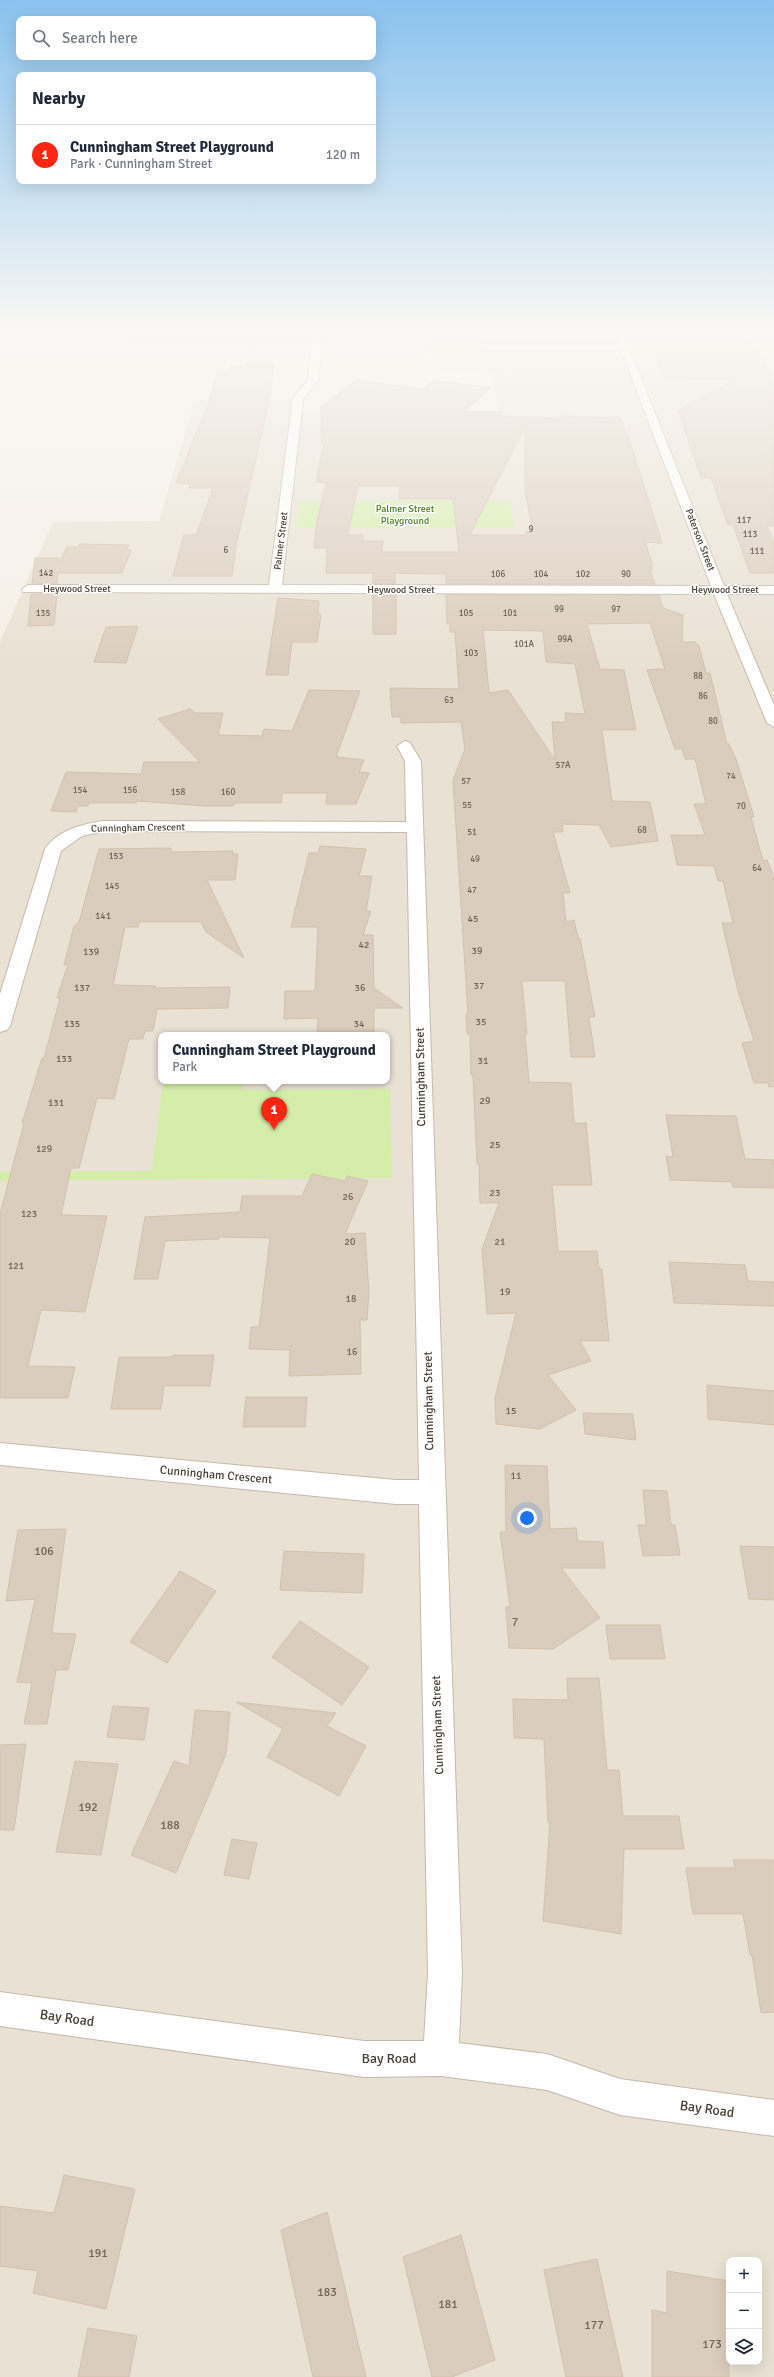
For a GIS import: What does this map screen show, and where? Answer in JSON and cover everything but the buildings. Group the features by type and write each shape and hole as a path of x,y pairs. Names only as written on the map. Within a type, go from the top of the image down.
{"street":[{"name":"Palmer Street","path":"275,590 292,444"},
{"name":"Paterson Street","path":"662,444 718,590 774,724"},
{"name":"Heywood Street","path":"28,589 774,590"},
{"name":"Cunningham Street","path":"405,746 413,761 415,827 445,1974 441,2058"},
{"name":"Cunningham Crescent","path":"0,1026 53,850 61,840 75,832 104,826 415,827"},
{"name":"Cunningham Crescent","path":"0,1454 396,1492 432,1492"},
{"name":"Bay Road","path":"0,2009 364,2059 441,2058 547,2072 620,2097 774,2118"}],"shaded area":[{"path":"182,444 774,444 774,2377 0,2377 0,642 53,522 159,521"}],"green space":[{"name":"Palmer Street Playground","path":"300,501 510,501 514,528 296,528"},
{"path":"163,1084 243,1084 242,1090 390,1089 392,1178 0,1181 0,1172 152,1171"}],"place":[{"name":"Cunningham Street Playground","path":"274,1130"}]}
